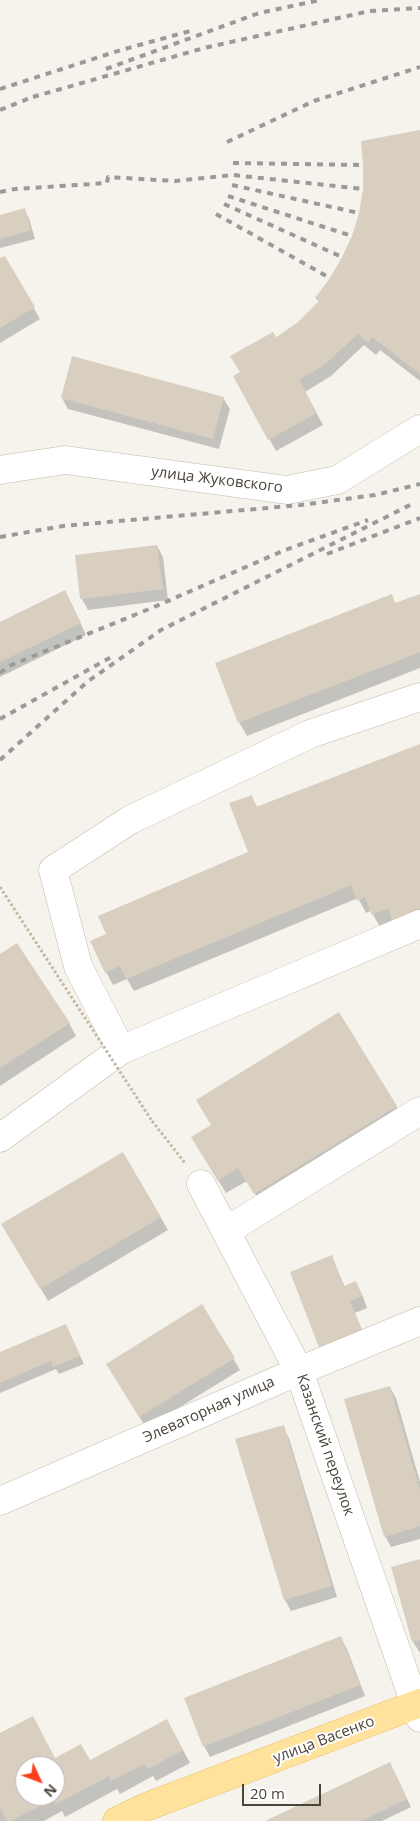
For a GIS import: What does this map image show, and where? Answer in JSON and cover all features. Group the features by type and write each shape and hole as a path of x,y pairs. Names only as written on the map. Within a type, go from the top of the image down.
{"main road":[{"name":"улица Васенко","path":"117,1821 148,1814 418,1709"}],"street":[{"name":"улица Жуковского","path":"0,470 65,460 286,490 337,480 420,429"},
{"path":"121,1050 78,966 53,870 130,820 302,738 420,697"},
{"path":"0,1138 121,1050 420,924"},
{"path":"226,1231 420,1111"},
{"name":"Казанский переулок","path":"201,1184 299,1371 418,1709"},
{"name":"Элеваторная улица","path":"0,1501 299,1371 420,1321"}],"path":[{"path":"0,888 152,1121 201,1184"}],"building":[{"path":"420,130 420,374 372,337 368,343 358,334 324,365 299,380 317,413 268,440 233,376 240,372 230,356 273,332 276,337 278,336 298,322 319,301 315,298 330,278 342,257 352,236 359,213 363,189 361,141"},
{"path":"25,208 31,230 0,239 0,215"},
{"path":"5,256 35,307 0,328 0,258"},
{"path":"72,356 224,397 213,439 61,398"},
{"path":"157,545 163,589 80,599 75,555"},
{"path":"65,590 81,623 0,662 0,622"},
{"path":"392,594 395,603 420,594 420,652 238,723 215,663"},
{"path":"420,744 420,912 393,923 388,908 372,915 365,897 357,901 351,885 126,979 120,966 105,973 90,941 106,934 98,916 248,852 229,803 252,795 256,807"},
{"path":"17,943 70,1023 0,1068 0,954"},
{"path":"339,1012 397,1106 254,1194 238,1168 218,1181 191,1137 211,1125 196,1100"},
{"path":"123,1152 161,1217 40,1289 1,1224"},
{"path":"332,1255 344,1286 356,1281 362,1296 350,1301 363,1333 320,1350 290,1272"},
{"path":"202,1304 235,1358 139,1417 106,1364"},
{"path":"66,1324 80,1356 53,1367 51,1361 0,1383 0,1352"},
{"path":"390,1386 420,1490 420,1526 384,1537 344,1399"},
{"path":"284,1425 332,1586 284,1600 235,1439"},
{"path":"420,1559 420,1640 412,1642 391,1567"},
{"path":"341,1636 360,1685 203,1747 184,1698"},
{"path":"33,1716 54,1756 15,1756 15,1806 40,1806 11,1821 7,1821 0,1808 0,1733"},
{"path":"167,1719 183,1750 148,1769 145,1764 111,1781 109,1776 65,1799 65,1756 59,1756 81,1744 90,1760"},
{"path":"390,1762 407,1799 361,1821 265,1821"}],"railway":[{"path":"106,69 259,13 320,0"},
{"path":"33,97 204,48 370,11 420,8"},
{"path":"0,89 121,50 194,30"},
{"path":"227,142 314,101 420,67"},
{"path":"0,110 38,95"},
{"path":"233,163 363,165"},
{"path":"0,192 15,189 107,183 108,177 175,181 233,175 363,189"},
{"path":"232,185 359,213"},
{"path":"228,196 352,236"},
{"path":"224,204 342,257"},
{"path":"216,214 330,278"},
{"path":"0,537 63,526 301,505 375,495 420,484"},
{"path":"0,760 87,682 161,630 412,504"},
{"path":"327,554 420,518"},
{"path":"0,673 9,666 154,607 285,550 368,520"},
{"path":"0,719 113,656"}]}
